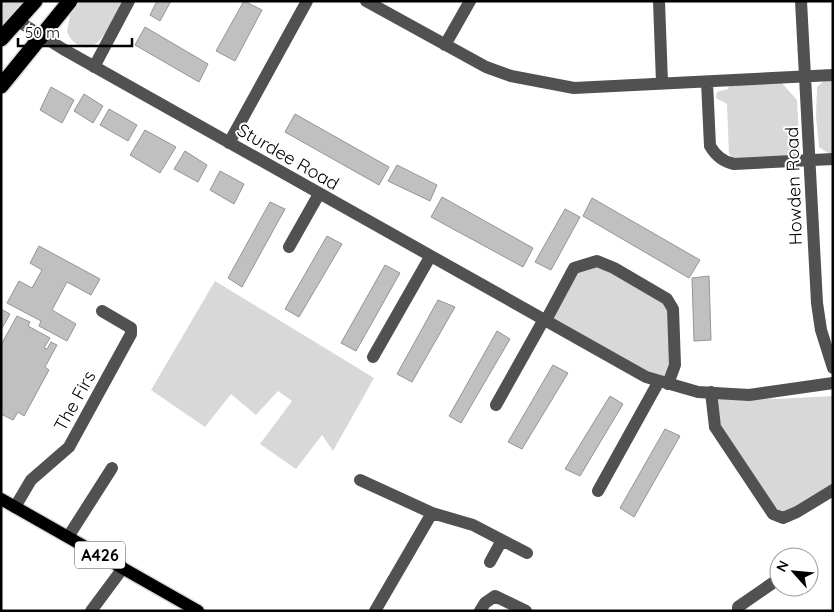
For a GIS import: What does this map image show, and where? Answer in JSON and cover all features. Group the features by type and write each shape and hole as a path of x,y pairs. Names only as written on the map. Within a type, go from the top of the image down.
{"highway":[{"path":"1,39 36,1"},
{"path":"1,86 70,1"}],"main road":[{"name":"A426","path":"1,499 198,611"}],"street":[{"path":"94,67 129,1"},
{"path":"229,143 307,1"},
{"path":"366,1 486,67 535,82 574,88 833,75"},
{"path":"445,45 470,1"},
{"path":"659,1 662,84"},
{"name":"Howden Road","path":"801,1 811,160 817,303 821,330 833,368"},
{"name":"Sturdee Road","path":"18,21 94,67 318,194 544,322 646,377 664,383 711,392 749,395 833,383"},
{"path":"707,82 710,146 720,159 734,164 833,159"},
{"path":"289,246 318,194"},
{"path":"373,358 430,257"},
{"path":"496,405 574,268 597,261 614,268 668,299 673,309 675,365 598,490"},
{"name":"The Firs","path":"16,507 31,480 69,448 131,334 131,328 102,311"},
{"path":"711,392 715,427 773,514 783,518 797,512 833,490"},
{"path":"68,537 112,468"},
{"path":"360,480 432,513 473,525 527,553"},
{"path":"375,611 432,513"},
{"path":"490,562 502,540"},
{"path":"91,611 123,568"},
{"path":"738,611 738,607 769,586"},
{"path":"480,611 485,603 495,596 526,611"}],"shaded area":[{"path":"1,1 24,1 1,27"},
{"path":"79,1 122,1 111,24 100,40 94,45 87,47 76,44 67,32 70,15"},
{"path":"825,80 833,80 833,154 831,155 819,147 816,116 817,87"},
{"path":"780,81 797,100 800,155 734,159 729,154 727,104 716,98 717,92 728,89 730,84"},
{"path":"597,261 673,309 668,384 545,322 574,268"},
{"path":"215,281 374,378 333,451 322,435 296,469 260,444 292,401 278,391 256,415 231,394 205,427 151,390"},
{"path":"711,392 775,399 833,396 833,485 783,518 727,445"}],"building":[{"path":"157,1 171,1 160,21 150,15"},
{"path":"244,1 262,10 235,61 216,51"},
{"path":"145,27 208,64 199,82 135,45"},
{"path":"51,87 74,100 62,123 40,110"},
{"path":"84,94 103,106 93,123 74,111"},
{"path":"109,109 137,125 128,141 100,125"},
{"path":"295,114 389,167 379,185 285,132"},
{"path":"145,130 176,147 160,173 130,155"},
{"path":"185,151 207,165 198,182 174,169"},
{"path":"397,165 437,185 430,201 388,181"},
{"path":"220,171 244,184 234,204 210,190"},
{"path":"442,197 533,248 523,267 431,217"},
{"path":"592,198 700,260 689,278 583,216"},
{"path":"270,202 285,209 242,287 228,278"},
{"path":"565,209 580,217 551,270 535,262"},
{"path":"327,236 342,244 299,317 285,309"},
{"path":"39,246 100,279 91,295 67,282 52,310 76,324 67,341 39,326 41,321 7,303 19,281 32,288 42,270 30,263"},
{"path":"385,265 400,273 356,351 341,343"},
{"path":"709,276 711,340 694,341 692,278"},
{"path":"438,300 455,307 412,382 397,374"},
{"path":"1,309 10,314 1,330"},
{"path":"17,316 30,322 28,326 50,338 44,348 47,349 51,342 57,345 45,367 49,370 24,416 18,412 13,420 1,414 1,345"},
{"path":"497,331 510,339 461,423 449,416"},
{"path":"553,365 568,373 522,449 508,442"},
{"path":"610,396 623,404 580,476 565,469"},
{"path":"665,429 680,436 634,517 620,508"}]}
